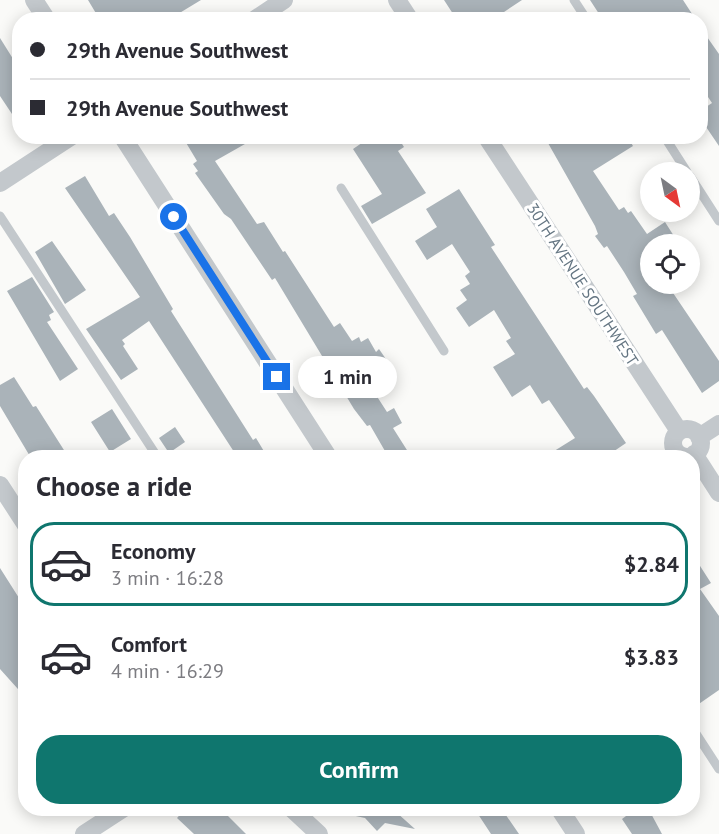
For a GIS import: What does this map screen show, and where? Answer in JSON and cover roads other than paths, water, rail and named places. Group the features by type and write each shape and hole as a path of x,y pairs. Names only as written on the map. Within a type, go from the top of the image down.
{"street":[{"path":"266,12 284,0"},
{"path":"0,183 60,144"},
{"path":"127,144 324,450"},
{"name":"30TH AVENUE SOUTHWEST","path":"491,144 679,431"},
{"path":"699,436 719,424"},
{"path":"671,450 679,431 689,429 699,436 700,446 697,450"},
{"path":"700,463 719,493"},
{"path":"0,485 18,513"},
{"path":"84,834 101,816"},
{"path":"300,816 319,834"},
{"path":"564,816 576,834"}],"lane":[{"path":"669,144 681,162"},
{"path":"341,188 444,351"},
{"path":"700,192 719,221"},
{"path":"0,216 153,450"},
{"path":"700,740 719,769"}]}
